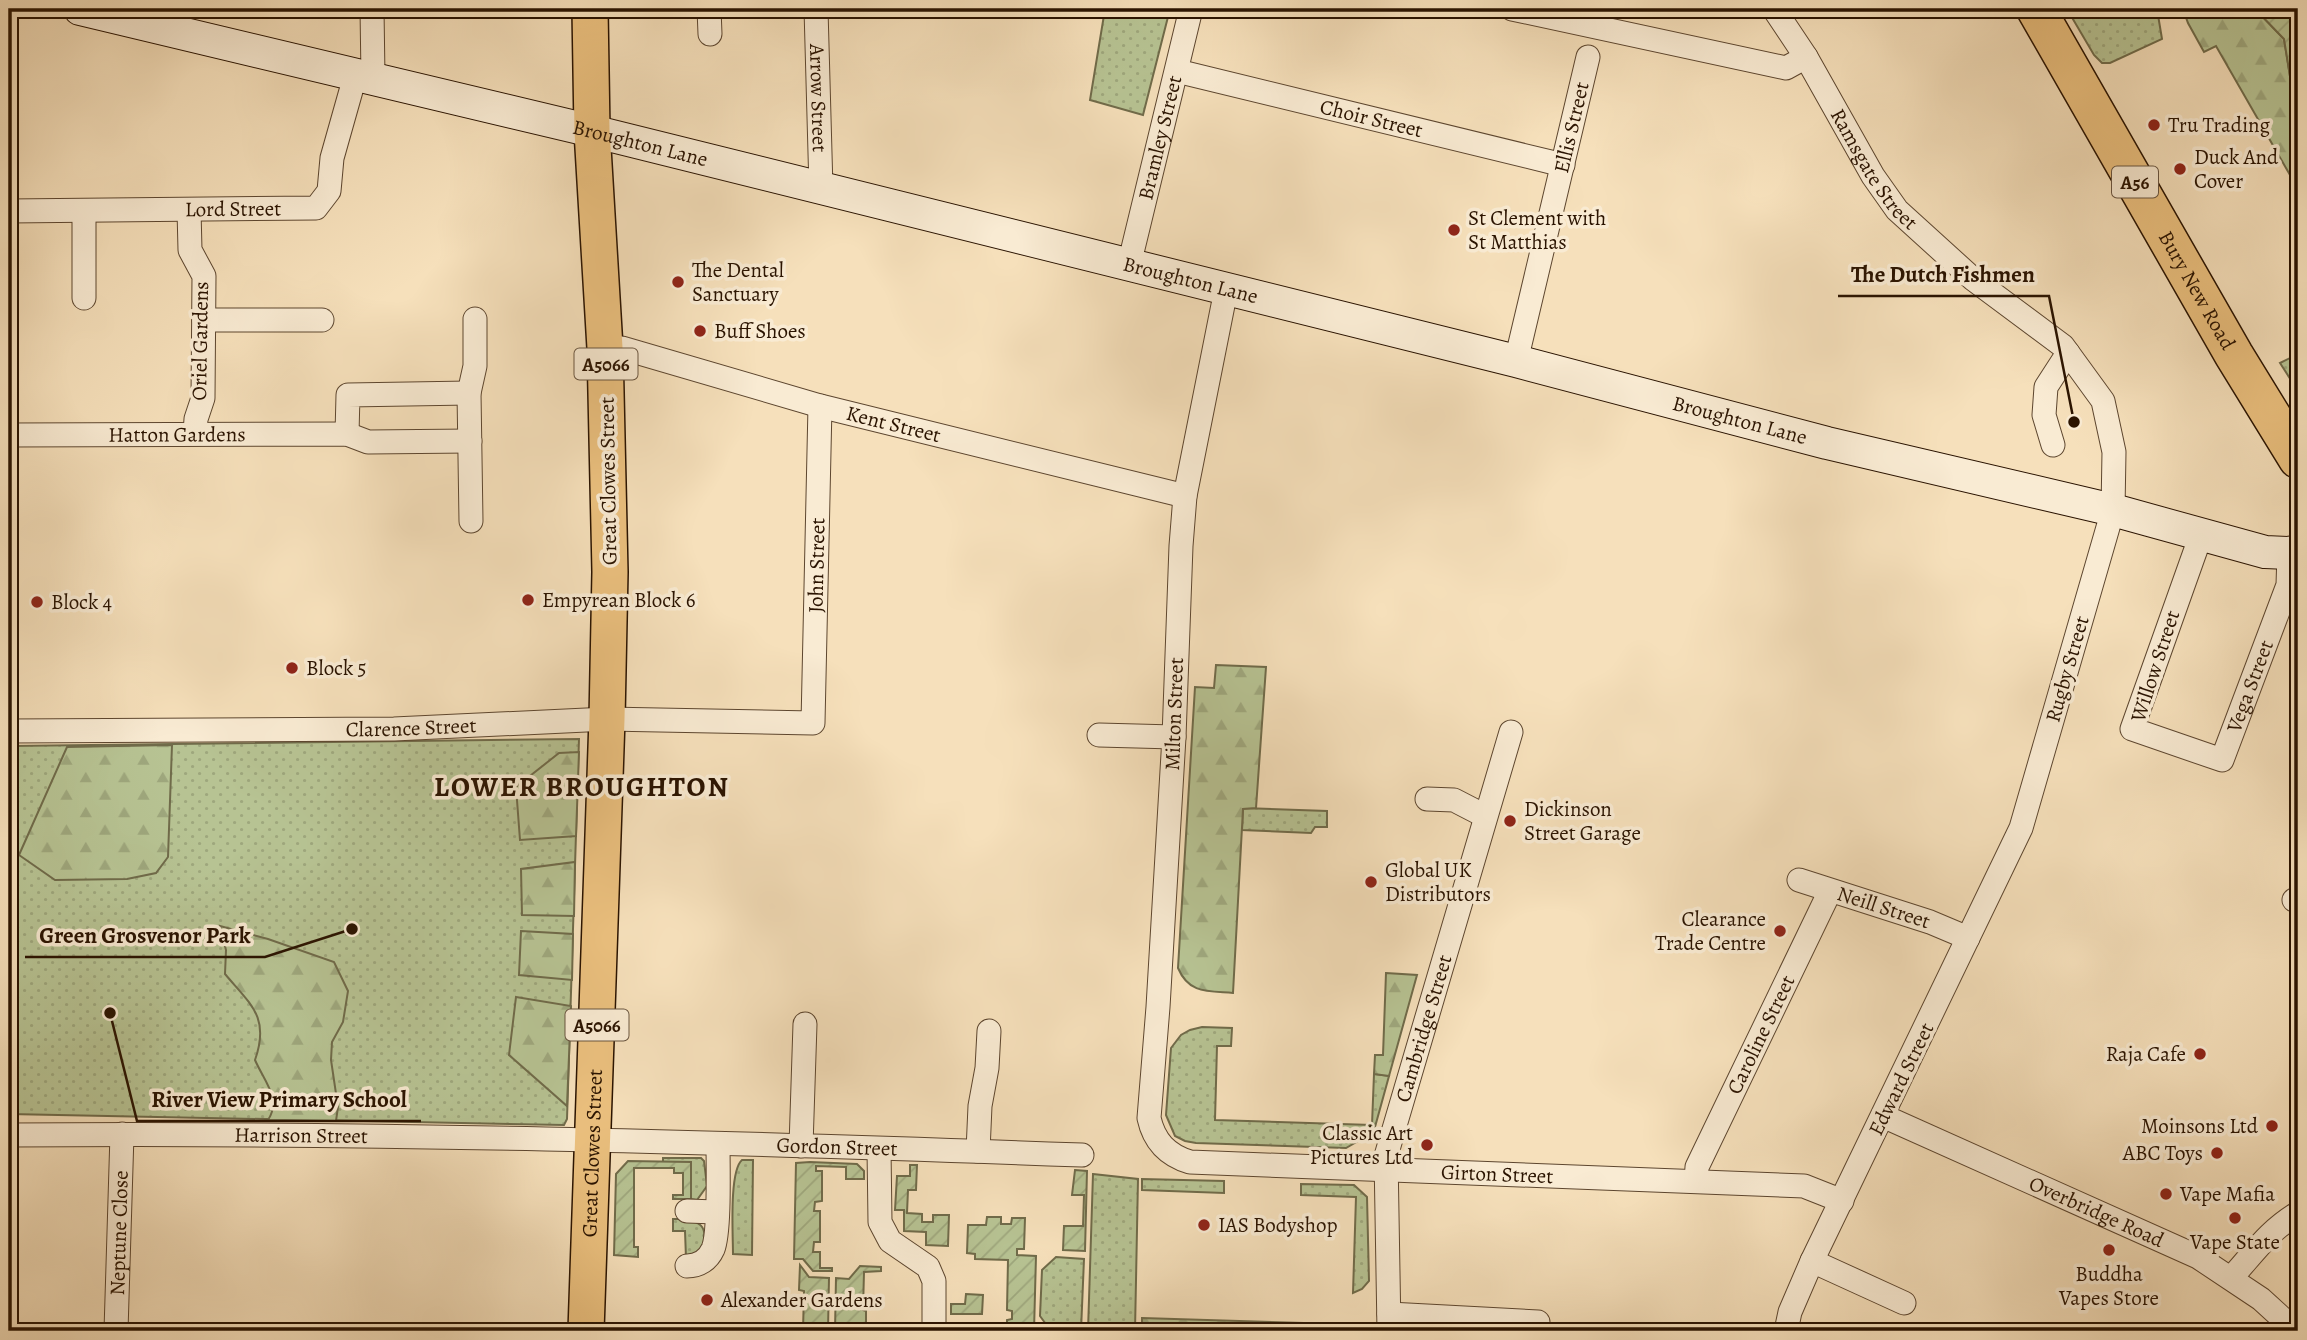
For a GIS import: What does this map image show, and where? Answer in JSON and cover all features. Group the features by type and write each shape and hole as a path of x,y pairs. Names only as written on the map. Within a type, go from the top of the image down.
{"highway":[{"name":"Bury New Road","path":"2036,9 2234,355 2298,459"}],"main road":[{"name":"Great Clowes Street","path":"586,1331 610,572 605,348 592,131 590,9"}],"street":[{"name":"Broughton Lane","path":"79,9 126,14 365,76 1516,361 1827,443 2113,510 2265,552 2295,557"},
{"path":"365,76 372,9"},
{"path":"709,9 710,34"},
{"name":"Arrow Street","path":"816,9 821,189"},
{"name":"Bramley Street","path":"1129,265 1191,9"},
{"path":"1512,9 1786,68 1806,57"},
{"name":"Ramsgate Street","path":"1774,9 1806,57 1873,176 1897,210 1973,279 2063,346 2103,401 2114,452 2113,510"},
{"name":"Ellis Street","path":"1516,361 1588,57"},
{"name":"Choir Street","path":"1177,71 1563,165"},
{"name":"Lord Street","path":"9,211 316,208 330,191 332,158 365,76"},
{"name":"Oriel Gardens","path":"189,209 190,250 204,276 203,398 196,419 195,433"},
{"path":"84,211 84,298"},
{"name":"Milton Street","path":"1156,1140 1149,1118 1174,737 1185,496 1226,290"},
{"path":"471,521 469,393 475,366 475,319"},
{"path":"204,320 323,320"},
{"name":"Kent Street","path":"605,348 622,348 820,406 1185,496"},
{"path":"2053,445 2044,415 2046,387 2068,352"},
{"path":"346,434 348,395 469,393"},
{"name":"John Street","path":"813,723 820,406"},
{"name":"Hatton Gardens","path":"9,435 346,434 369,442 470,441"},
{"name":"Rugby Street","path":"2021,828 2113,510"},
{"name":"Willow Street","path":"2201,535 2132,729 2202,753"},
{"name":"Vega Street","path":"2202,753 2222,760 2288,585 2295,557"},
{"name":"Clarence Street","path":"9,731 394,729 607,719 813,723"},
{"name":"Cambridge Street","path":"1389,1322 1385,1170 1388,1150 1511,732"},
{"path":"1099,734 1174,737"},
{"path":"1426,799 1454,800 1485,816"},
{"name":"Edward Street","path":"1786,1331 1790,1312 1812,1261 2021,828"},
{"name":"Neill Street","path":"1799,880 1968,937"},
{"name":"Caroline Street","path":"1696,1181 1697,1167 1830,891"},
{"path":"801,1146 804,1024"},
{"path":"978,1151 980,1106 987,1068 989,1031"},
{"name":"Overbridge Road","path":"1883,1116 2198,1256 2261,1299 2296,1331"},
{"name":"Harrison Street","path":"9,1135 122,1134 593,1141"},
{"name":"Neptune Close","path":"116,1331 122,1134"},
{"name":"Girton Street","path":"1156,1140 1172,1155 1190,1162 1804,1186 1842,1200"},
{"name":"Gordon Street","path":"593,1141 1082,1155"},
{"path":"687,1266 698,1266 713,1249 718,1144"},
{"path":"879,1149 880,1222 890,1241 928,1267 934,1286 934,1331"},
{"path":"687,1212 716,1212"},
{"path":"2231,1278 2260,1242 2298,1213"},
{"path":"1812,1261 1904,1304"},
{"path":"1389,1322 1538,1322"}],"green space":[{"path":"1105,9 1170,9 1143,115 1090,100"},
{"path":"2067,9 2157,9 2162,39 2110,63 2102,63 2094,55"},
{"path":"2183,9 2249,9 2252,15 2258,12 2284,39 2294,101 2298,109 2298,189 2216,46 2204,52"},
{"path":"2249,9 2298,9 2298,109 2294,101 2284,39 2258,12 2252,15"},
{"path":"2298,354 2298,391 2280,363"},
{"path":"1216,665 1266,667 1256,808 1243,809 1233,993 1200,990 1188,983 1178,968 1195,687 1214,688"},
{"path":"579,739 567,1119 564,1125 9,1114 9,746"},
{"path":"172,745 168,857 156,873 127,879 55,880 19,855 67,747"},
{"path":"579,752 576,836 520,840 516,787 559,753"},
{"path":"1243,808 1327,811 1327,827 1315,827 1311,833 1242,830"},
{"path":"575,862 574,916 522,915 521,869"},
{"path":"220,926 334,962 348,991 343,1022 332,1042 331,1060 338,1107 336,1121 268,1120 272,1112 272,1097 255,1060 259,1045 259,1022 250,1003 225,974 226,950"},
{"path":"521,931 573,934 572,980 519,975"},
{"path":"1386,973 1417,975 1389,1076 1374,1074 1375,1055 1383,1055"},
{"path":"516,997 571,1006 567,1106 509,1055"},
{"path":"1202,1027 1232,1028 1231,1046 1217,1046 1215,1120 1372,1125 1374,1074 1389,1076 1375,1127 1365,1137 1346,1148 1196,1143 1175,1136 1166,1115 1171,1048 1181,1035"},
{"path":"663,1158 701,1158 704,1161 707,1186 697,1200 691,1199 691,1162 663,1162"},
{"path":"742,1160 753,1160 752,1255 733,1254 733,1190 738,1166"},
{"path":"628,1161 691,1162 691,1199 673,1199 673,1195 683,1195 683,1173 674,1173 674,1168 634,1168 634,1247 638,1247 638,1257 614,1255 616,1174"},
{"path":"796,1163 857,1164 864,1171 864,1179 846,1179 846,1167 816,1166 816,1171 822,1171 822,1201 815,1202 814,1211 820,1211 820,1242 814,1242 813,1252 820,1252 820,1268 832,1268 832,1271 813,1271 803,1259 794,1259"},
{"path":"910,1165 917,1165 916,1190 908,1190 907,1213 922,1214 922,1222 933,1222 933,1215 949,1215 948,1246 926,1245 926,1232 904,1231 904,1210 895,1210 897,1176 910,1176"},
{"path":"1075,1170 1087,1171 1085,1251 1063,1250 1064,1226 1083,1226 1084,1195 1072,1195"},
{"path":"1093,1174 1138,1179 1135,1331 1088,1331"},
{"path":"1142,1179 1224,1181 1224,1193 1142,1190"},
{"path":"1301,1184 1354,1185 1367,1197 1369,1281 1362,1289 1353,1293 1356,1197 1301,1195"},
{"path":"987,1217 1001,1217 1001,1224 1011,1224 1012,1218 1025,1218 1024,1249 1017,1249 1017,1255 1036,1256 1034,1331 1007,1331 1007,1320 1012,1319 1012,1311 1007,1310 1008,1260 975,1259 975,1254 967,1253 968,1225 986,1225"},
{"path":"673,1219 690,1220 701,1225 704,1236 700,1252 686,1258 685,1231 673,1231"},
{"path":"1056,1257 1084,1259 1081,1331 1051,1331 1040,1316 1042,1270"},
{"path":"800,1265 809,1277 829,1278 828,1331 803,1331 804,1291 799,1290"},
{"path":"860,1266 881,1267 881,1271 864,1272 863,1310 866,1311 866,1326 858,1326 857,1331 835,1331 836,1278 849,1279"},
{"path":"966,1294 983,1295 982,1314 951,1314 951,1304 965,1304"},
{"path":"1142,1318 1371,1325 1371,1331 1142,1331"}],"place":[{"name":"Tru Trading","path":"2154,125"},
{"name":"Duck And Cover","path":"2180,169"},
{"name":"St Clement with St Matthias","path":"1454,230"},
{"name":"The Dental Sanctuary","path":"678,282"},
{"name":"Buff Shoes","path":"700,331"},
{"name":"The Dutch Fishmen","path":"2074,422"},
{"name":"Empyrean Block 6","path":"528,600"},
{"name":"Block 4","path":"37,602"},
{"name":"Block 5","path":"292,668"},
{"name":"Dickinson Street Garage","path":"1510,821"},
{"name":"Global UK Distributors","path":"1371,882"},
{"name":"Green Grosvenor Park","path":"352,929"},
{"name":"Clearance Trade Centre","path":"1780,931"},
{"name":"River View Primary School","path":"110,1013"},
{"name":"Raja Cafe","path":"2200,1054"},
{"name":"Moinsons Ltd","path":"2272,1126"},
{"name":"Classic Art Pictures Ltd","path":"1427,1145"},
{"name":"ABC Toys","path":"2217,1153"},
{"name":"Vape Mafia","path":"2166,1194"},
{"name":"Vape State","path":"2235,1218"},
{"name":"IAS Bodyshop","path":"1204,1225"},
{"name":"Buddha Vapes Store","path":"2109,1250"},
{"name":"Alexander Gardens","path":"707,1300"}],"district":[{"name":"LOWER BROUGHTON","path":"582,786"}]}
